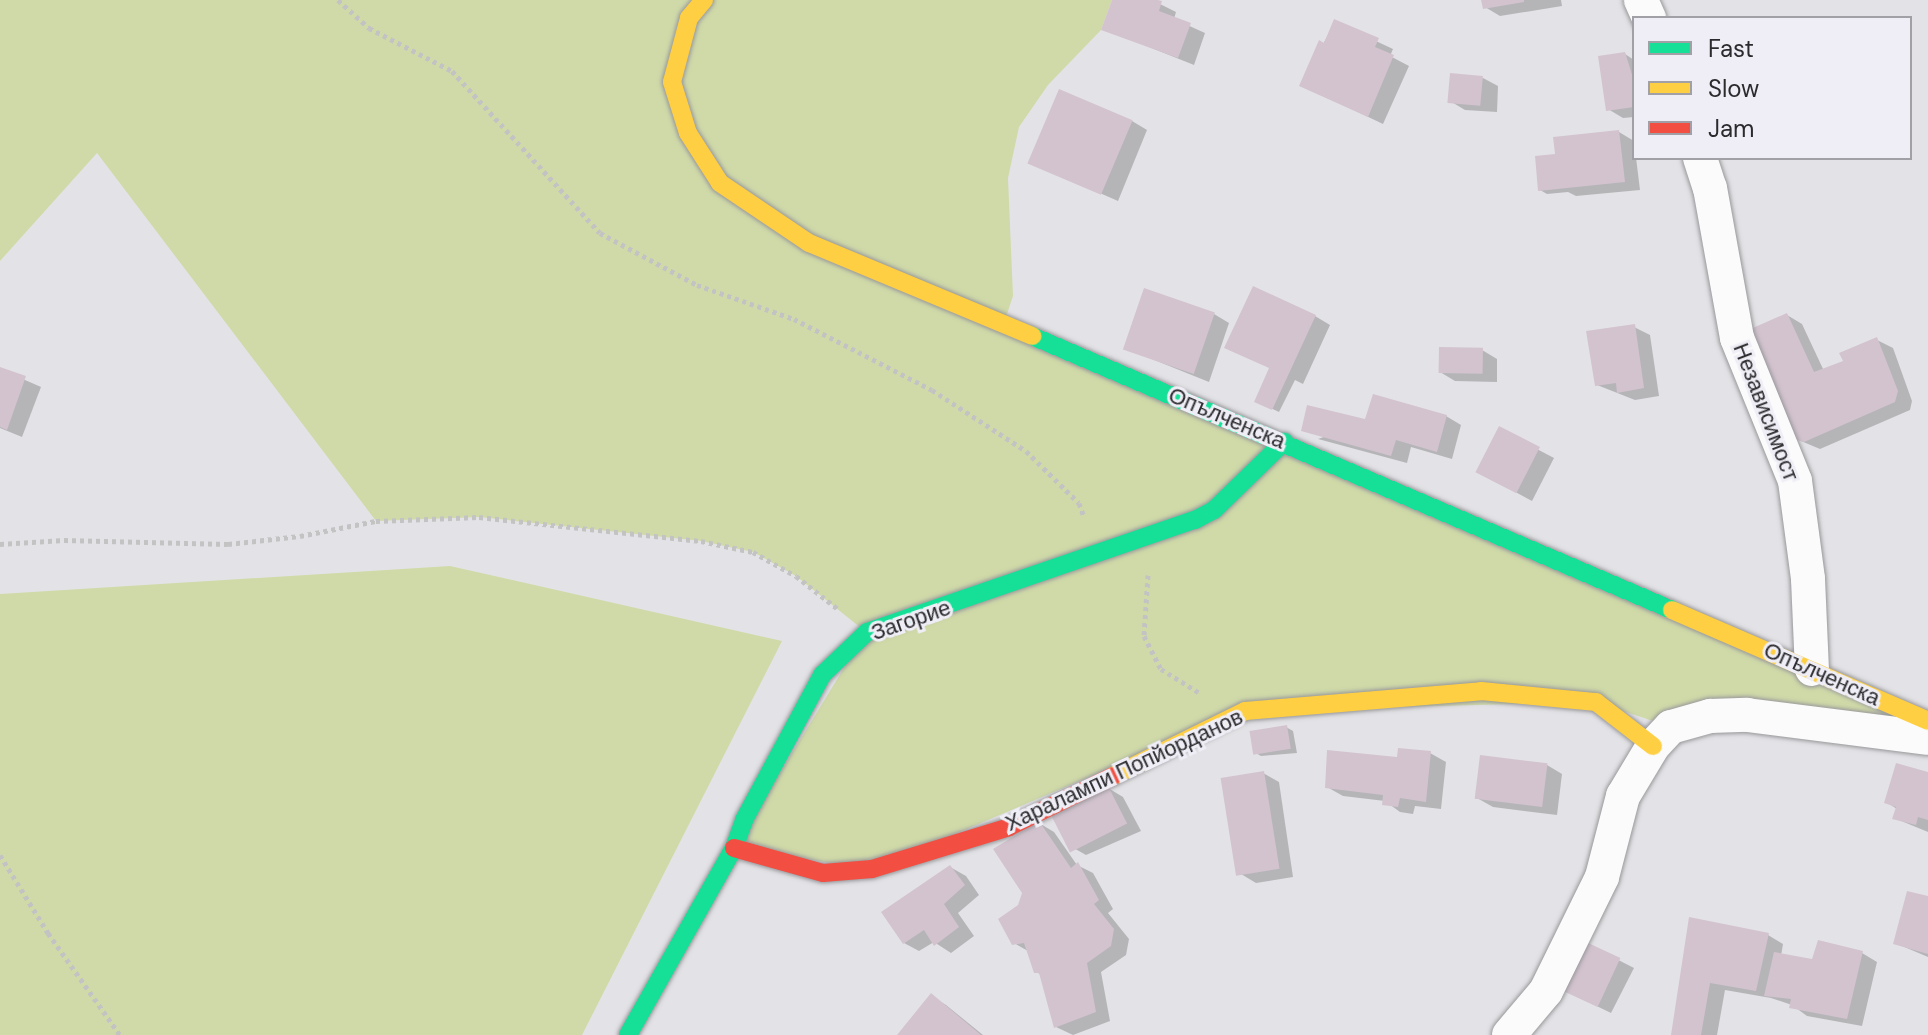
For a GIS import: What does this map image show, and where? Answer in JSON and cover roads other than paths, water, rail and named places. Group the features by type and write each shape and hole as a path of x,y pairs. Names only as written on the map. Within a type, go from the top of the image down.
{"street":[{"name":"Опълченска","path":"704,0 689,18 672,82 688,133 720,183 809,243 1284,442 1928,721"},
{"name":"Независимост","path":"1701,160 1710,188 1737,338 1795,481 1808,579 1812,669"},
{"name":"Загорие","path":"628,1035 734,848 744,820 822,675 867,632 1097,556 1195,520 1214,510 1284,442"},
{"name":"Харалампи Попйорданов","path":"734,848 823,873 872,869 1009,827 1245,711 1481,691 1596,702 1653,746"},
{"path":"1509,1035 1546,991 1602,877 1623,796 1653,746 1671,727 1710,716 1747,715 1928,738"}]}
